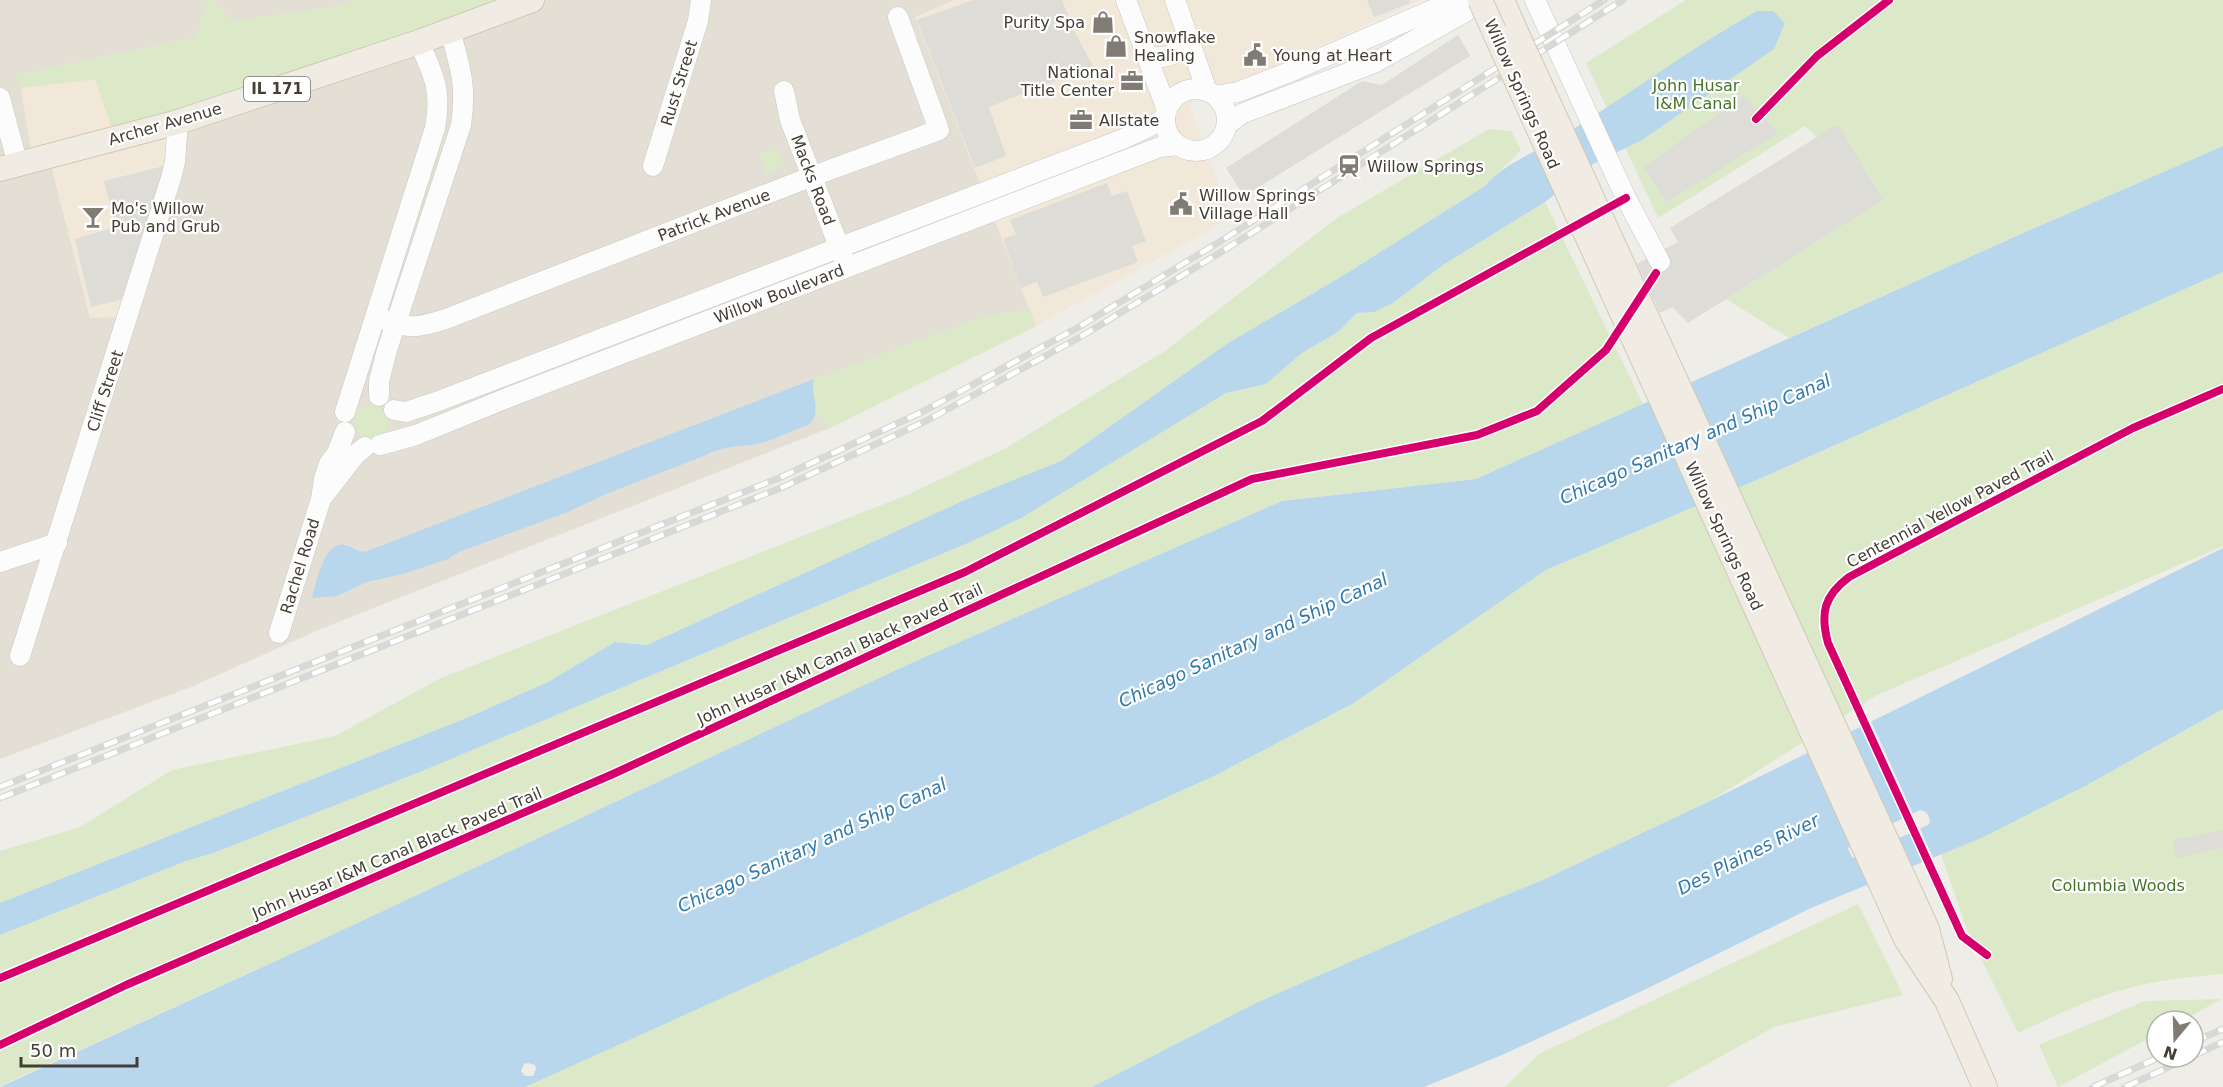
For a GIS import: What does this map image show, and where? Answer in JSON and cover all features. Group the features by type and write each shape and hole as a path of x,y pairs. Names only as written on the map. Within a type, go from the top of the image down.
{"main road":[{"name":"Archer Avenue","path":"9,167 178,122 419,42 532,0"},
{"name":"Willow Springs Road","path":"1480,0 1917,934"},
{"name":"Willow Springs Road","path":"1502,0 1985,1087"}],"street":[{"name":"Rust Street","path":"653,166 698,21 701,0"},
{"path":"1126,0 1166,114 1171,138 1178,145 1187,149 1197,151 1208,149 1224,135 1227,114 1223,104 1211,93 1175,0"},
{"path":"1166,114 1178,94 1187,90 1197,89 1211,93 1238,92 1292,72 1455,0"},
{"path":"1227,125 1241,114 1374,63 1465,12 1471,0"},
{"path":"1535,0 1636,219 1660,262"},
{"name":"Patrick Avenue","path":"376,317 408,327 424,326 446,319 813,176 939,130 898,17"},
{"path":"379,396 380,381 396,324 461,125 465,99 464,86 450,30"},
{"path":"1146,56 1156,58 1171,56 1183,49 1190,41"},
{"path":"345,412 435,128 439,109 439,93 435,77 419,42"},
{"name":"Macks Road","path":"784,91 790,120 847,268"},
{"path":"0,98 9,167"},
{"name":"Willow Boulevard","path":"393,410 406,411 436,402 1123,139 1166,114"},
{"name":"Cliff Street","path":"20,657 171,178 175,162 178,122"},
{"name":"Willow Boulevard","path":"373,446 416,435 1160,147 1178,145"},
{"path":"345,412 355,399 371,395 379,396 387,401 393,410"},
{"name":"Rachel Road","path":"321,499 355,455 387,441 395,427 393,410"},
{"name":"Rachel Road","path":"279,633 321,499 324,479 345,432 343,418 345,412"},
{"path":"345,432 350,439 373,446"},
{"path":"0,562 57,543"}],"shaded area":[{"path":"0,0 511,0 0,161"},
{"path":"543,0 954,0 916,17 1036,326 830,428 323,628 191,687 0,759 0,174 50,160 90,317 184,125"},
{"path":"954,0 1420,0 1189,104 1231,218 1036,326 915,17"},
{"path":"973,0 1062,0 1074,31 1093,66 989,107 1006,156 975,168 917,20"},
{"path":"1367,0 1409,0 1410,3 1374,17"},
{"path":"1458,35 1470,56 1244,196 1226,168 1362,81 1382,85"},
{"path":"95,79 112,128 184,125 125,317 90,318 50,161 31,151 21,88"},
{"path":"1744,95 1778,133 1667,202 1643,168"},
{"path":"1838,124 1883,200 1688,323 1672,307 1660,313 1637,264 1678,242 1670,228"},
{"path":"164,166 124,299 91,307 75,239 116,227 104,181"},
{"path":"1107,183 1112,196 1127,191 1146,241 1132,246 1138,262 1043,297 1037,282 1021,288 1003,239 1016,234 1010,220"},
{"path":"2223,830 2223,848 2175,858 2173,840"}],"green space":[{"path":"208,0 213,0 232,21 344,5 351,0 511,0 370,53 112,128 95,79 21,88 15,75 195,37"},
{"name":"John Husar I&M Canal","path":"1686,0 2223,0 2223,146 1789,338 1726,299 1883,200 1838,125 1817,137 1805,126 1658,218 1586,63"},
{"path":"1489,129 1511,131 1521,150 1485,186 1344,275 1228,343 1061,461 969,498 647,645 615,642 548,682 464,719 0,903 0,851 80,827 172,770 335,736 441,678 907,495 1006,448 1165,351 1337,218"},
{"path":"777,148 784,166 766,174 759,155"},
{"path":"1545,202 1643,404 1476,479 1282,501 907,665 302,949 0,1086 0,935 415,774 968,543 1226,393 1266,384 1302,353 1338,332 1357,313 1374,312 1393,303 1443,265"},
{"path":"2223,272 2223,546 1877,695 1712,800 1545,879 1258,1002 1092,1087 524,1087 1214,776 1354,703 1546,570 1759,479"},
{"path":"1030,310 1036,326 830,428 816,413 812,386 814,379 988,315"},
{"path":"371,405 383,410 388,422 383,434 371,439 359,434 354,422 359,410"},
{"name":"Columbia Woods","path":"2223,709 2223,974 2159,981 2122,990 2082,1004 2018,1033 1968,933 1941,854 2049,804"},
{"path":"1858,904 1903,995 1774,1027 1666,1087 1505,1087 1539,1054"},
{"path":"2222,999 2203,1009 2145,1009 2145,1040 2058,1087 2039,1045 2145,1001"}],"water":[{"path":"1757,11 1773,11 1785,23 1774,49 1642,140 1593,164 1545,202 1443,265 1393,303 1374,312 1357,313 1338,332 1302,353 1266,384 1226,393 1021,518 968,543 415,774 0,935 0,903 464,719 548,682 615,642 647,645 969,498 1061,461 1228,343 1344,275 1485,186 1511,164 1561,137 1707,41"},
{"name":"Chicago Sanitary and Ship Canal","path":"2223,146 2223,272 1759,479 1546,570 1354,703 1214,776 525,1087 0,1087 302,949 907,665 1282,501 1476,479 2021,234","holes":["524,1064 535,1065 533,1076 525,1076 521,1071"]},
{"path":"814,379 815,417 806,426 762,443 718,450 606,494 568,512 459,552 448,559 403,574 367,582 337,596 312,598 322,564 326,556 338,545 345,545 361,552 367,551"},
{"name":"Des Plaines River","path":"2223,548 2223,709 2087,785 1981,838 1811,908 1642,991 1502,1055 1424,1087 1092,1087 1258,1002 1545,879 1712,800","holes":["1920,810 1926,812 1929,817 1928,825 1852,857 1848,849 1852,843"]}],"pier":[{"path":"1870,719 1914,816 1904,821 1860,724"},
{"path":"1919,826 1934,860 1924,864 1909,830"}],"railway":[{"path":"0,787 779,478 922,412 1077,328 1216,244 1604,0"},
{"path":"0,798 783,487 926,421 1082,336 1221,252 1623,0"},
{"path":"2205,1037 2223,1029"},
{"path":"2205,1050 2223,1042"},
{"path":"2093,1087 2145,1064"},
{"path":"2125,1087 2165,1069"}],"cycle path":[{"path":"1756,119 1817,56 1889,0"},
{"name":"John Husar I&M Canal Black Paved Trail","path":"0,978 965,572 1262,421 1371,338 1626,198"},
{"name":"John Husar I&M Canal Black Paved Trail","path":"0,1045 126,985 613,774 1252,479 1477,435 1537,411 1606,350 1656,273"},
{"name":"Centennial Yellow Paved Trail","path":"1987,955 1962,936 1828,643 1824,623 1829,598 1849,577 2133,428 2223,389"}],"place":[{"name":"Purity Spa","path":"1103,22"},
{"name":"Snowflake Healing","path":"1116,46"},
{"name":"Young at Heart","path":"1255,55"},
{"name":"National Title Center","path":"1132,81"},
{"name":"Allstate","path":"1081,120"},
{"name":"Willow Springs","path":"1349,166"},
{"name":"Willow Springs Village Hall","path":"1181,204"},
{"name":"Mo's Willow Pub and Grub","path":"93,217"}]}
